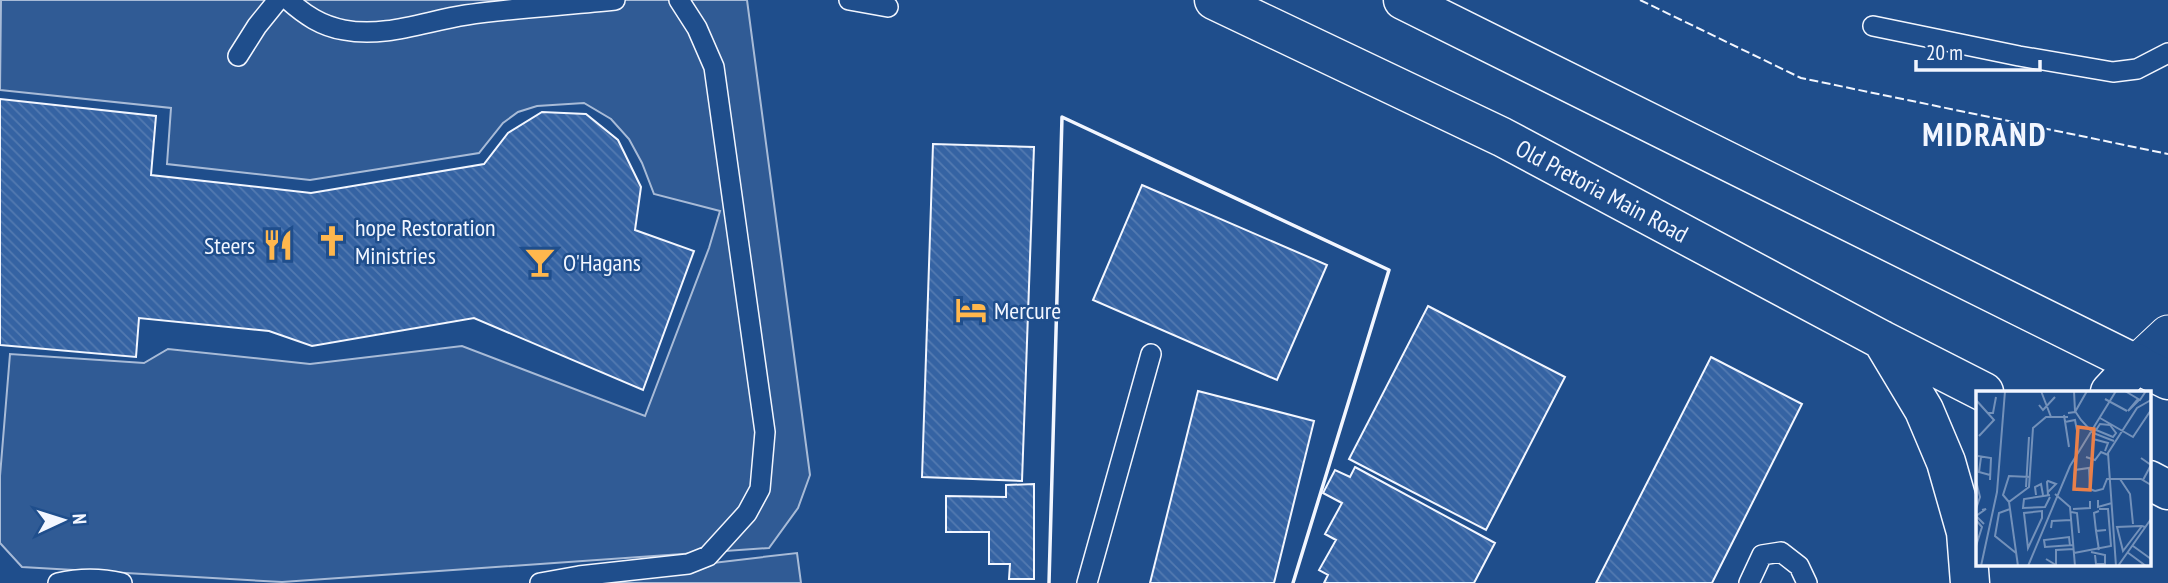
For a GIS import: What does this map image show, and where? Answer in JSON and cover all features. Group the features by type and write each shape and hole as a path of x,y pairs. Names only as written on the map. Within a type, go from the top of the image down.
{"main road":[{"name":"Old Pretoria Main Road","path":"1214,0 1502,137 1982,391"},
{"path":"1403,0 2153,372"},
{"path":"1882,340 1924,411 1946,462 1966,532 1970,583"},
{"path":"2112,391 2153,372"},
{"path":"2150,481 2168,490"},
{"path":"1987,583 1993,566"}],"street":[{"path":"2153,372 2168,334"}],"lane":[{"path":"238,56 278,0"},
{"path":"288,0 304,15 321,23 342,30 363,32 387,31 466,15 615,0"},
{"path":"540,583 688,564 708,556 747,513 760,489 765,432 714,67 697,28 679,0"},
{"path":"849,0 888,7"},
{"path":"1872,26 2113,72 2137,69 2168,53"},
{"path":"1087,583 1151,354"},
{"path":"1749,583 1762,555 1781,552 1799,566 1807,583"},
{"path":"58,583 81,579 103,579 122,583"}],"shaded area":[{"path":"1,0 747,0 810,475 798,508 769,548 282,582 22,567 0,543 0,476 10,354 144,363 168,349 310,364 462,346 645,416 709,248 720,211 654,194 629,139 611,119 584,103 537,106 518,112 503,123 479,153 310,180 167,164 171,108 0,90"},
{"path":"797,553 801,583 542,583"}],"building":[{"name":"hope Restoration Ministries","path":"0,99 156,116 151,175 311,193 484,164 508,133 542,112 586,114 618,140 641,187 635,230 694,251 643,390 474,318 312,346 269,331 139,318 136,357 0,345"},
{"path":"933,144 1034,147 1022,481 922,477"},
{"path":"1142,185 1327,265 1277,380 1093,300"},
{"path":"1428,306 1565,377 1486,530 1349,459"},
{"path":"1711,357 1802,404 1712,583 1596,583"},
{"path":"1198,391 1314,421 1274,583 1150,583"},
{"path":"1355,467 1495,543 1474,583 1324,583 1328,575 1319,570 1336,540 1325,534 1342,503 1323,493 1335,470 1350,477"},
{"path":"1034,484 1034,579 1009,579 1010,564 989,564 989,532 946,532 946,496 1006,497 1006,485"}],"fence":[{"path":"1640,0 1801,78 2168,154"}],"wall":[{"path":"1049,583 1062,117 1389,270 1293,583"}],"place":[{"name":"hope Restoration Ministries","path":"332,241"},
{"name":"Steers","path":"278,245"},
{"name":"O'Hagans","path":"540,262"},
{"name":"Mercure","path":"971,310"}],"district":[{"name":"MIDRAND","path":"1985,134"}]}
